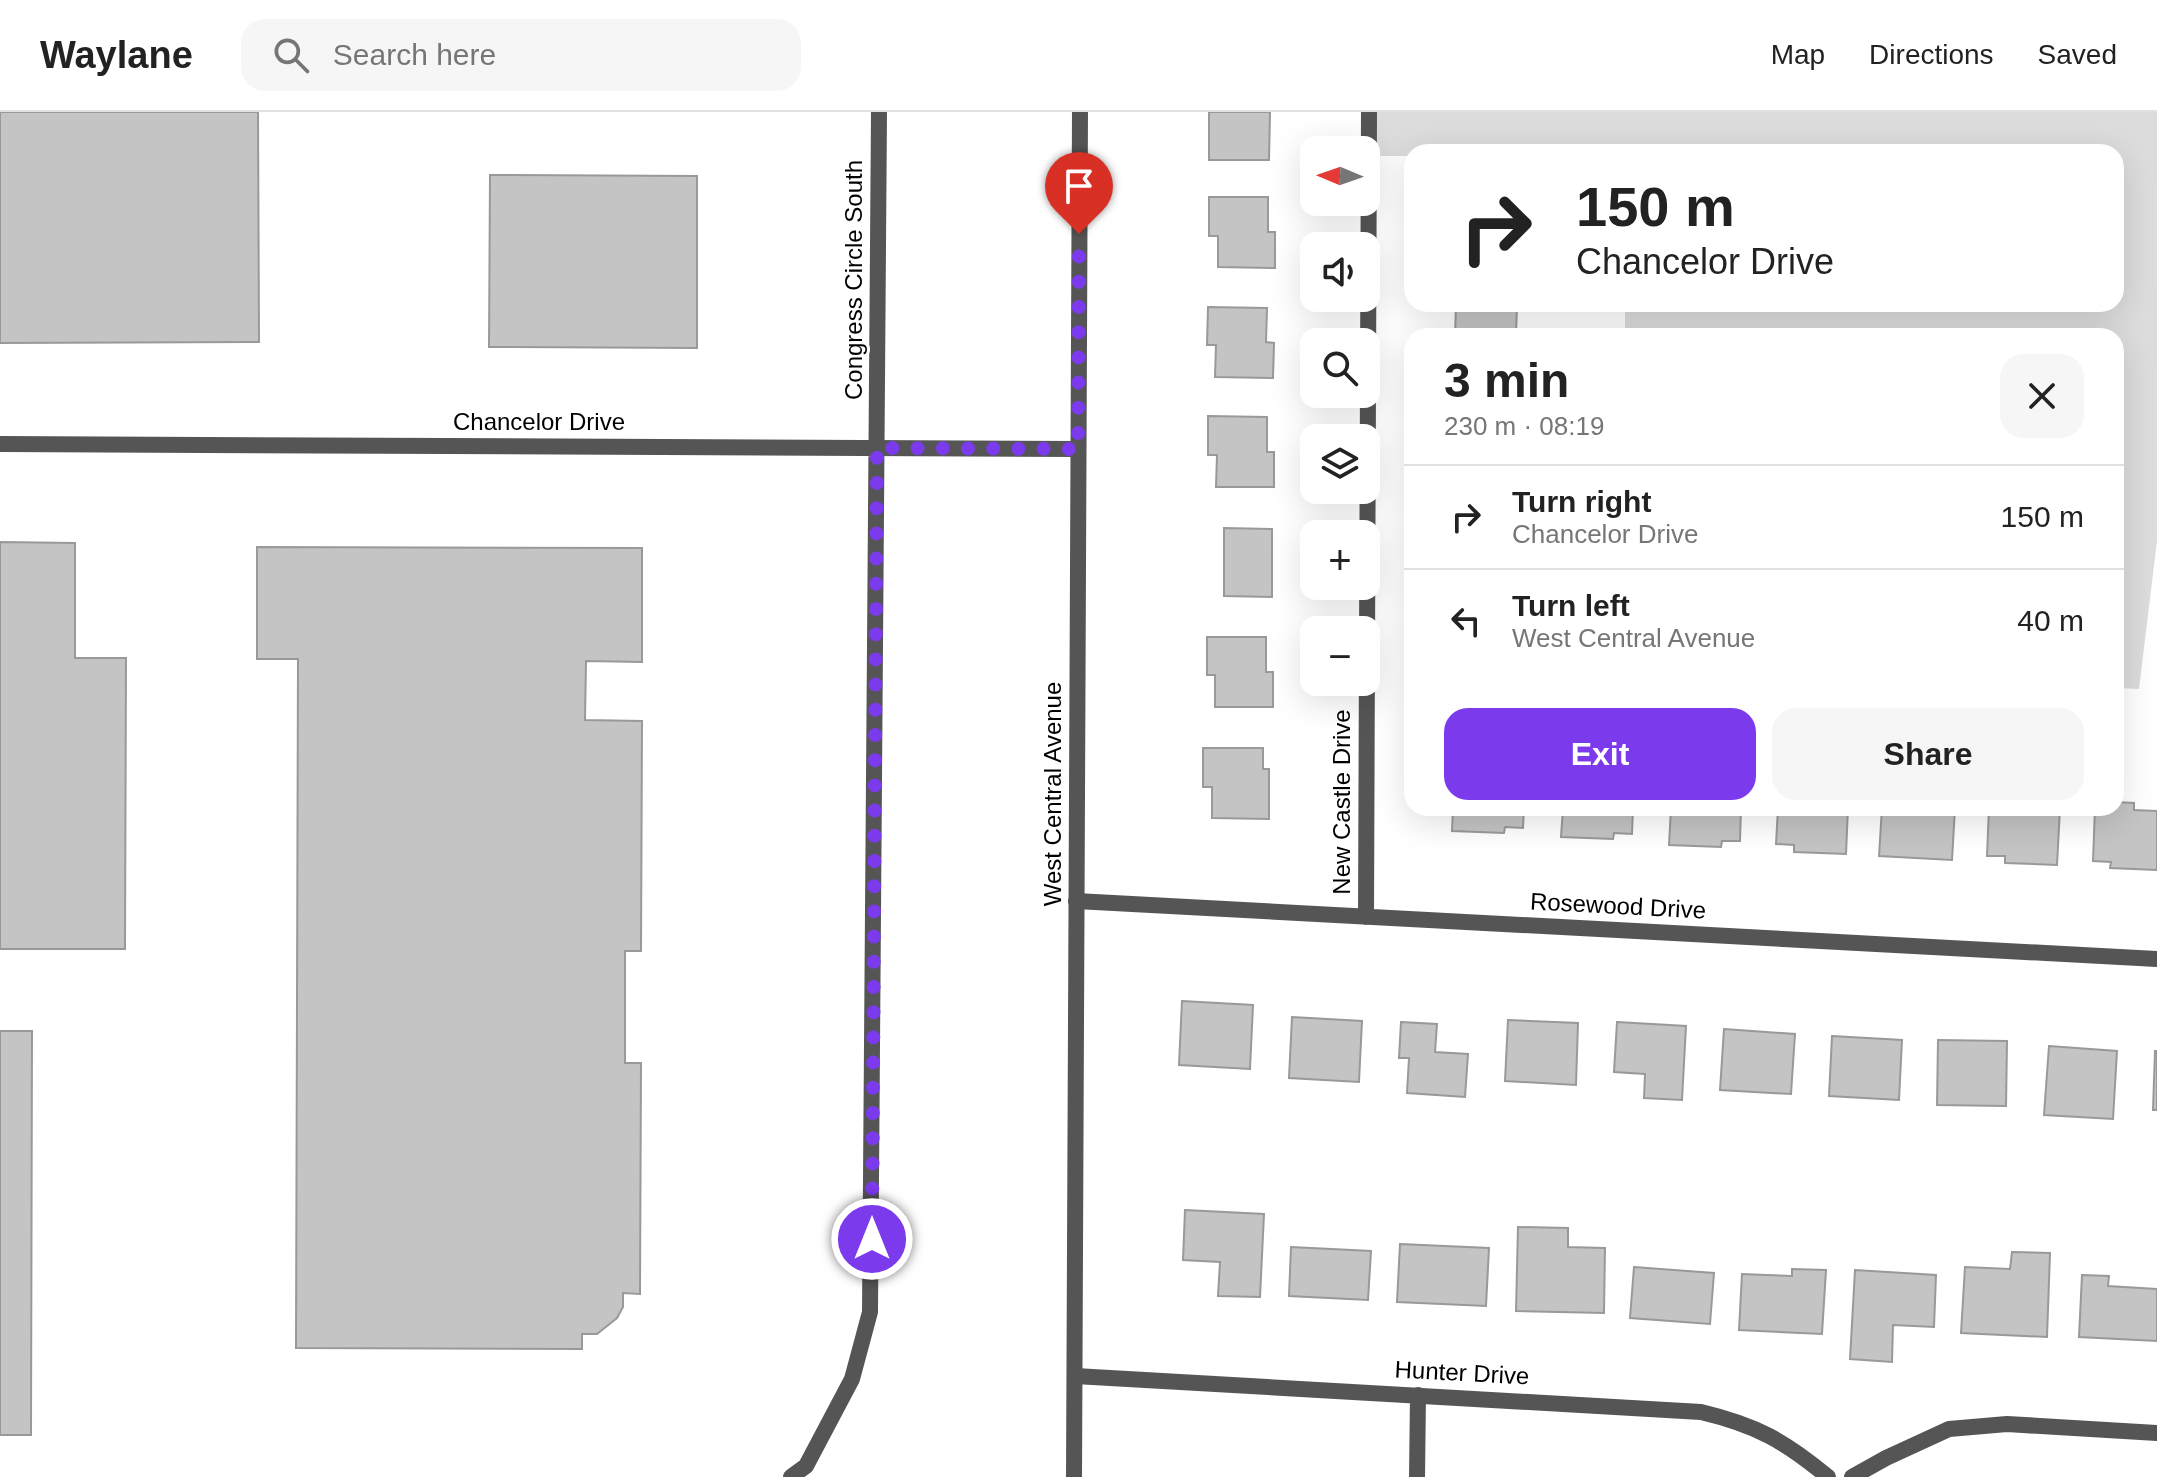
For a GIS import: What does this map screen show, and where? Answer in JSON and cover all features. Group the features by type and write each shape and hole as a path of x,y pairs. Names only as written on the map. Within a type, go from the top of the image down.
{"street":[{"name":"Congress Circle South","path":"791,1477 806,1466 852,1379 870,1312 879,112"},
{"name":"West Central Avenue","path":"1074,1477 1080,112"},
{"name":"New Castle Drive","path":"1366,917 1369,112"},
{"name":"Chancelor Drive","path":"0,444 1078,449"},
{"name":"Rosewood Drive","path":"1076,901 2157,959"},
{"name":"Hunter Drive","path":"1075,1376 1701,1412 1737,1421 1780,1439 1828,1477"},
{"path":"1417,1477 1418,1395"},
{"path":"1852,1477 1949,1429 2007,1424 2157,1433"}],"shaded area":[{"path":"1369,112 2157,112 2157,541 2139,689 2124,688 2124,328 1625,328 1625,312 2124,312 2124,144 1404,144 1404,156 1380,156 1380,136 1369,136"}],"building":[{"path":"0,112 258,112 259,342 0,343"},
{"path":"1209,112 1270,112 1269,160 1209,160"},
{"path":"490,175 697,176 697,348 489,347"},
{"path":"1209,197 1268,197 1268,232 1275,232 1275,268 1218,267 1218,236 1209,236"},
{"path":"1208,307 1267,308 1266,342 1274,343 1273,378 1215,377 1216,345 1207,345"},
{"path":"1456,312 1517,312 1516,328 1455,328"},
{"path":"1208,416 1267,417 1267,452 1274,452 1274,487 1216,487 1217,455 1208,455"},
{"path":"1224,528 1272,529 1272,597 1224,596"},
{"path":"0,542 75,543 75,658 126,658 125,949 0,949"},
{"path":"257,547 642,548 642,662 586,661 585,720 642,721 641,951 625,951 625,1063 641,1063 640,1294 623,1293 623,1307 617,1318 597,1334 582,1334 582,1349 296,1348 298,659 257,659"},
{"path":"1207,637 1266,637 1266,672 1273,672 1273,707 1215,707 1215,675 1207,675"},
{"path":"1203,748 1263,748 1263,769 1269,769 1269,819 1212,818 1212,787 1203,787"},
{"path":"2124,802 2134,803 2134,810 2157,811 2157,870 2110,868 2111,862 2093,861 2095,816 2124,816"},
{"path":"1453,816 1524,816 1523,828 1505,827 1504,833 1452,831"},
{"path":"1562,816 1633,816 1632,834 1614,833 1613,839 1561,837"},
{"path":"1671,816 1741,816 1740,841 1722,841 1721,847 1669,845"},
{"path":"1778,816 1848,816 1846,854 1794,852 1794,845 1776,844"},
{"path":"1882,816 1955,816 1952,860 1879,856"},
{"path":"1989,816 2060,816 2057,865 2005,863 2005,856 1987,856"},
{"path":"1182,1001 1253,1005 1250,1069 1179,1065"},
{"path":"1292,1017 1362,1021 1359,1082 1289,1078"},
{"path":"1508,1020 1578,1023 1576,1085 1505,1081"},
{"path":"1401,1022 1437,1024 1435,1052 1468,1054 1465,1097 1407,1093 1409,1058 1399,1058"},
{"path":"1617,1022 1686,1026 1682,1100 1644,1098 1645,1074 1614,1072"},
{"path":"1724,1029 1795,1034 1791,1094 1720,1090"},
{"path":"0,1031 32,1031 31,1435 0,1435"},
{"path":"1832,1036 1902,1040 1899,1100 1829,1096"},
{"path":"1938,1040 2007,1041 2006,1106 1937,1105"},
{"path":"2049,1046 2117,1051 2113,1119 2044,1115"},
{"path":"2155,1051 2157,1110 2153,1110"},
{"path":"1185,1210 1264,1214 1260,1297 1218,1296 1220,1262 1183,1260"},
{"path":"1518,1227 1568,1228 1568,1247 1605,1248 1604,1313 1516,1311"},
{"path":"1400,1244 1489,1248 1486,1306 1397,1302"},
{"path":"1291,1247 1371,1251 1368,1300 1289,1296"},
{"path":"2012,1252 2050,1253 2047,1337 1961,1333 1965,1267 2010,1269"},
{"path":"1634,1267 1714,1273 1710,1324 1630,1318"},
{"path":"1792,1269 1826,1270 1822,1334 1739,1330 1742,1274 1792,1276"},
{"path":"1855,1270 1936,1275 1934,1327 1893,1325 1892,1362 1850,1359"},
{"path":"2082,1275 2109,1276 2108,1286 2157,1289 2157,1341 2079,1337"}],"route":[{"path":"872,1239 877,448 1078,449 1079,234"}]}
